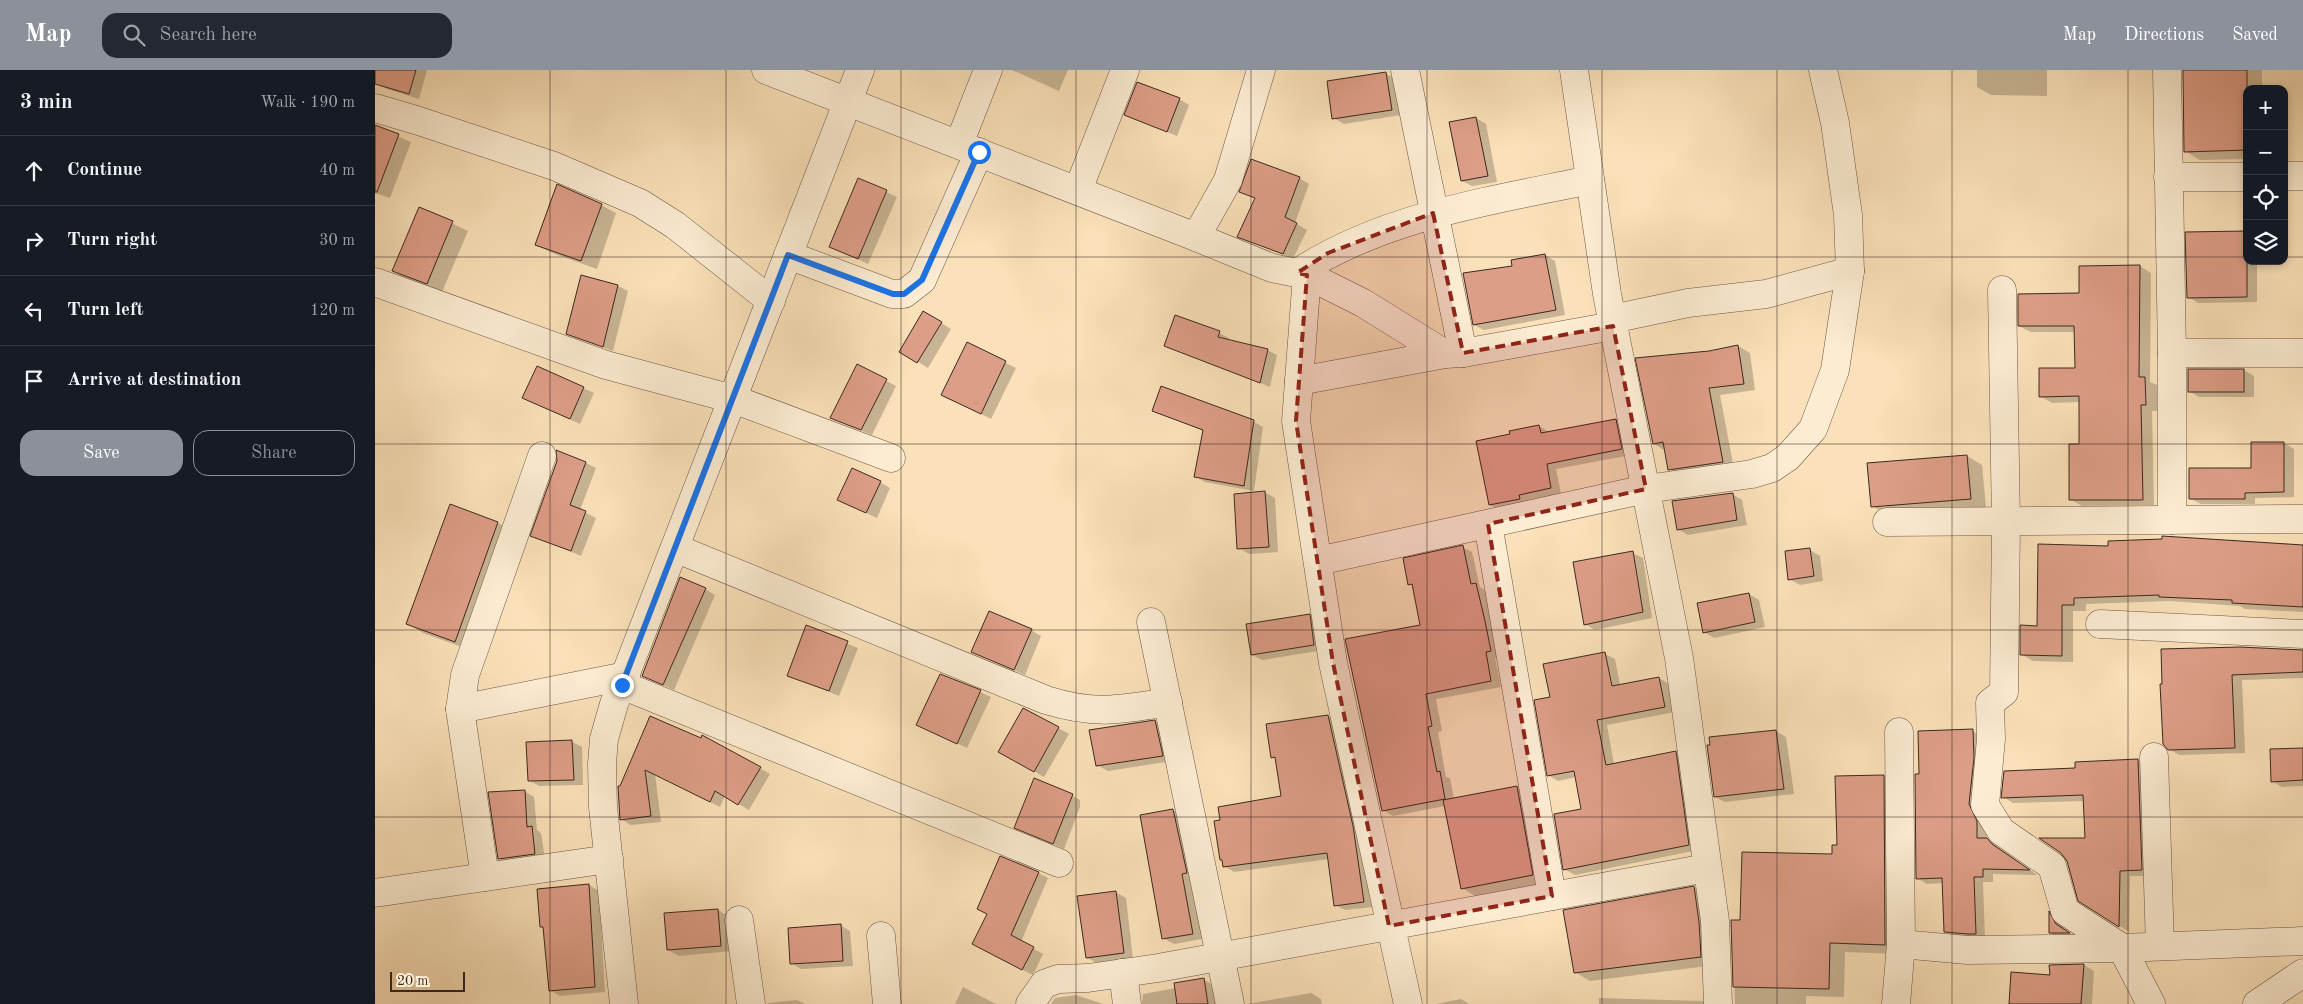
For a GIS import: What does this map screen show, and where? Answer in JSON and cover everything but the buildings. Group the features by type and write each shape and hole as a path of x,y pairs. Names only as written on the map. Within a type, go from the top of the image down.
{"street":[{"path":"766,70 1078,190 1272,268 1302,274 1363,303 1454,353"},
{"path":"624,1004 603,807 602,764 604,739 624,681 860,70"},
{"path":"788,255 893,294 904,294 922,280 969,148 988,70"},
{"path":"1078,190 1125,70"},
{"path":"1196,237 1228,180 1261,70"},
{"path":"1405,70 1433,213 1454,353"},
{"path":"1574,70 1613,323 1679,658 1715,921 1718,1004"},
{"path":"1318,561 1646,489 1753,474 1771,468 1788,457 1813,429 1835,370 1850,271 1848,215 1835,123 1823,70"},
{"path":"2167,70 2172,353 2172,520"},
{"path":"375,108 553,166 640,203 675,225 771,301"},
{"path":"2288,176 2303,176"},
{"path":"2168,177 2243,177"},
{"path":"1408,1004 1389,926 1333,663 1297,421 1302,274 1328,253 1433,213 1590,180"},
{"path":"1299,381 1613,323 1688,303 1766,294 1850,271"},
{"path":"375,282 606,365 733,399 891,458"},
{"path":"2002,290 2006,522 2004,692 1990,702 1991,739 1985,805 2001,831 2052,866 2065,911 2122,948 2151,1004"},
{"path":"2172,353 2303,353"},
{"path":"485,877 460,709 465,675 542,456"},
{"path":"1887,522 2006,522 2055,519 2303,520"},
{"path":"1488,524 1551,896"},
{"path":"675,548 1046,700 1072,708 1109,711 1168,702"},
{"path":"1151,622 1230,1004"},
{"path":"2100,624 2303,634"},
{"path":"460,709 624,681 1059,864"},
{"path":"1896,1004 1901,944 1899,732"},
{"path":"2154,757 2161,946"},
{"path":"375,893 609,859"},
{"path":"1030,1004 1044,984 1058,978 1074,979 1123,973 1707,868"},
{"path":"739,920 751,1004"},
{"path":"881,936 887,1004"},
{"path":"1901,944 1967,950 2122,948 2303,941"},
{"path":"1123,973 1127,1004"},
{"path":"2257,1004 2303,973"}],"highlighted area":[{"path":"1433,213 1463,353 1613,326 1646,489 1488,524 1552,896 1389,926 1333,663 1296,421 1307,275 1297,273 1328,253"}],"route":[{"path":"622,685 788,255 893,294 904,294 922,280 979,152"}]}
